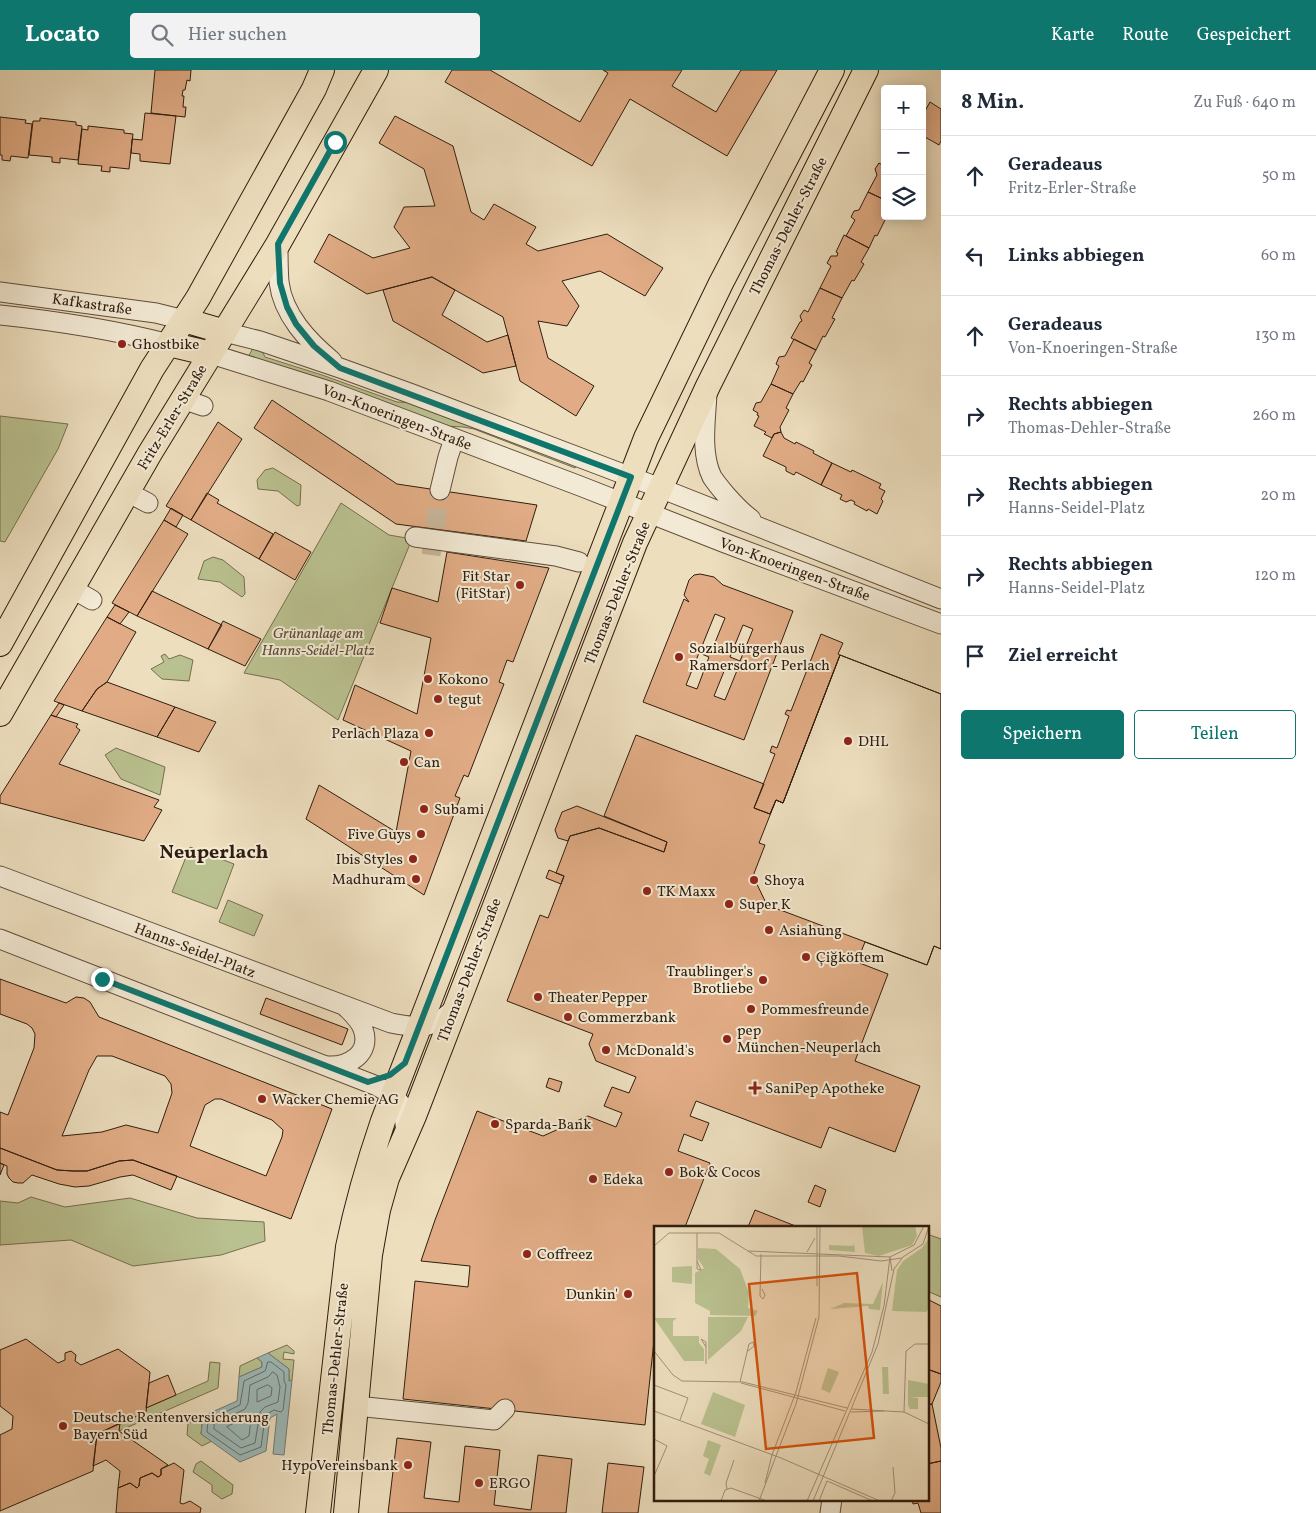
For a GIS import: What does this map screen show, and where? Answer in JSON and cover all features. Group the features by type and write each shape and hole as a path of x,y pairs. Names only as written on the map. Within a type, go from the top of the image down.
{"main road":[{"path":"0,644 152,369 202,290 310,97 322,70"},
{"name":"Fritz-Erler-Straße","path":"0,714 127,492 193,402 211,354 278,244 376,70"},
{"name":"Thomas-Dehler-Straße","path":"318,1513 348,1246 356,1205 366,1169 383,1121 621,502 653,424 695,334 832,70"},
{"name":"Thomas-Dehler-Straße","path":"346,1513 370,1255 378,1210 387,1178 456,1006 635,543 708,386 866,70"},
{"name":"Von-Knoeringen-Straße","path":"184,320 225,332"},
{"name":"Von-Knoeringen-Straße","path":"169,344 211,354"},
{"path":"383,1121 391,1115 399,1117 406,1133"}],"street":[{"path":"278,244 280,283 287,307 296,324 314,346 340,368"},
{"name":"Kafkastraße","path":"0,292 156,312 184,320"},
{"name":"Kafkastraße","path":"0,316 52,322 136,336 169,344"},
{"name":"Von-Knoeringen-Straße","path":"225,332 260,341 340,368 660,488 941,599"},
{"name":"Von-Knoeringen-Straße","path":"211,354 329,391 621,502 725,544 941,624"},
{"name":"Von-Knoeringen-Straße","path":"708,386 705,433 707,463 711,475 740,511 771,532"},
{"path":"440,490 454,439"},
{"path":"127,492 148,503"},
{"path":"414,537 556,556 578,562"},
{"path":"71,588 92,600"},
{"name":"Hanns-Seidel-Platz","path":"0,876 391,1023 419,1027 442,1020 456,1006"},
{"path":"0,939 368,1082 393,1094 401,1103 406,1133"},
{"path":"326,1066 344,1064 355,1060 365,1039 357,1018 345,1006"},
{"path":"368,1082 390,1075 406,1059 398,1031 391,1023"},
{"path":"356,1406 494,1420 505,1409"},
{"path":"830,1513 832,1500"}],"green space":[{"path":"253,348 262,351 265,357 397,402 420,403 577,464 575,468 474,429 444,426 248,357"},
{"path":"0,416 68,424 58,449 5,542 0,541"},
{"path":"273,468 301,485 300,505 297,506 278,491 258,489 257,480 265,470"},
{"name":"Grünanlage am Hanns-Seidel-Platz","path":"341,503 389,535 412,539 338,720 280,680 244,673"},
{"path":"213,557 223,560 244,577 245,594 242,597 220,582 198,579 204,561"},
{"path":"165,654 169,659 180,655 193,660 189,681 162,679 151,669 164,662 161,656"},
{"path":"116,748 165,767 160,795 121,779 105,755"},
{"path":"190,847 234,864 217,909 172,892"},
{"path":"228,900 263,915 254,936 219,922"},
{"path":"31,1197 65,1207 130,1198 197,1218 264,1222 265,1241 221,1255 133,1266 71,1240 0,1245 0,1201 18,1203"},
{"path":"928,1234 941,1239 941,1297 928,1291"},
{"path":"287,1345 294,1351 294,1354 284,1352 283,1359 294,1360 292,1380 289,1381 289,1369 268,1353"},
{"path":"257,1358 262,1362 262,1367 239,1377 240,1366"},
{"path":"210,1362 220,1363 218,1388 119,1431 120,1423 146,1408 208,1381"},
{"path":"203,1416 201,1434 212,1441 202,1446 187,1435 188,1423"},
{"path":"201,1461 233,1485 232,1494 222,1499 212,1492 212,1485 193,1472 196,1464"}],"water":[{"path":"268,1353 289,1369 289,1381 292,1380 284,1455 273,1454 277,1414 270,1418 266,1451 240,1462 201,1434 203,1416 237,1401 239,1377 262,1367 262,1362 257,1358"}],"building":[{"path":"155,70 191,70 190,81 187,80 182,96 184,96 183,107 186,107 185,117 151,113"},
{"path":"452,70 490,70 580,122 608,73 603,70 682,70 672,86 716,112 741,70 777,70 727,156 630,99 592,166 445,82"},
{"path":"930,102 941,109 941,141 939,145 926,138 926,109"},
{"path":"145,113 176,116 170,164 140,161 140,154 131,153 132,139 142,140"},
{"path":"395,116 453,146 471,212 484,220 494,204 536,227 526,244 538,251 607,234 663,268 645,296 600,271 562,281 579,306 567,326 538,321 548,358 594,386 576,416 520,381 503,317 432,277 367,294 314,262 329,234 373,258 410,248 394,227 404,207 435,206 424,169 379,143"},
{"path":"0,117 26,120 25,123 32,124 28,158 11,156 10,161 2,160 2,155 0,155"},
{"path":"40,118 76,122 76,125 82,126 78,160 60,158 60,163 52,162 52,157 29,155 33,121 40,121"},
{"path":"88,126 124,130 124,133 133,134 129,169 110,167 110,172 101,171 102,166 78,164 82,129 88,130"},
{"path":"879,163 881,164 881,198 868,192 877,175 875,169"},
{"path":"868,192 881,198 881,220 885,220 869,248 846,236 855,220 851,217 854,211 859,210"},
{"path":"844,235 869,248 861,262 864,264 842,298 820,288 831,266 827,263 831,256 837,256 838,253 836,252"},
{"path":"432,277 455,290 442,315 487,342 508,335 516,366 483,373 393,321 383,290"},
{"path":"820,288 842,298 832,318 835,319 816,350 791,338 802,321 800,316 804,310 808,312"},
{"path":"794,339 816,350 809,363 812,365 803,382 801,381 793,394 771,384 779,366 776,364 779,357 785,356"},
{"path":"771,384 793,394 786,408 789,410 780,427 781,432 774,434 772,438 764,434 766,432 754,426 759,416 753,410 756,403 761,402"},
{"path":"272,400 397,484 537,505 526,541 396,524 254,428"},
{"path":"218,422 242,439 191,520 166,506"},
{"path":"781,432 784,438 814,451 813,453 832,463 821,485 796,472 794,475 786,471 786,467 763,456 774,434"},
{"path":"832,463 881,484 879,488 885,491 877,514 854,504 855,502 851,500 846,502 840,499 842,495 821,485"},
{"path":"207,493 219,500 217,503 273,534 259,559 191,520"},
{"path":"171,508 183,515 176,527 164,520"},
{"path":"164,520 188,534 137,616 112,603"},
{"path":"275,532 311,552 295,580 259,559"},
{"name":"Perlach Plaza","path":"447,552 549,568 513,662 507,660 499,682 504,684 468,777 464,775 455,796 460,798 424,895 306,819 319,785 396,832 411,751 343,720 355,685 417,714 431,638 380,623 392,588 438,602"},
{"name":"Sozialbürgerhaus Ramersdorf - Perlach","path":"700,574 714,577 723,585 793,611 744,740 643,702 684,599 689,602 684,595 689,580 694,575","holes":["715,614 725,618 712,650 702,646","743,625 753,629 740,661 730,657","699,653 709,657 697,689 686,685","727,664 738,668 725,700 714,696"]},
{"path":"152,591 222,625 208,649 137,616"},
{"path":"115,605 129,612 120,624 107,617"},
{"path":"107,617 136,632 107,682 97,689 82,711 54,701"},
{"path":"223,621 261,639 245,666 208,649"},
{"path":"821,634 843,643 838,654 840,655 783,803 776,800 770,814 754,808 775,754 770,752 772,746 777,748 789,716 785,714 787,710 791,711"},
{"path":"840,655 941,694 941,949 934,946 927,965 767,905 753,876 765,845 759,843 776,800 783,803"},
{"name":"pep München-Neuperlach","path":"840,655 941,694 941,949 934,946 927,965 865,942 857,962 888,974 855,1061 920,1086 895,1152 829,1127 821,1148 696,1101 690,1116 709,1123 702,1141 684,1134 678,1151 710,1163 685,1226 654,1226 654,1340 645,1425 403,1399 415,1281 468,1287 470,1266 421,1261 477,1111 543,1136 588,1116 616,1127 622,1113 604,1106 612,1087 629,1093 636,1077 596,1061 589,1044 593,1034 507,1001 540,915 548,918 564,876 556,873 570,836 599,828 664,852 667,842 604,816 636,735 764,784 754,808 770,814 776,800 783,803"},
{"path":"107,682 175,707 157,737 82,711 97,689"},
{"path":"59,703 64,705 56,717 51,715"},
{"path":"175,707 216,722 199,752 157,737"},
{"path":"51,715 78,724 76,727 80,730 59,764 159,800 154,807 162,810 144,841 0,803 0,796"},
{"path":"577,806 667,842 664,852 599,828 570,836 568,841 558,838 555,830 562,812"},
{"path":"549,870 564,876 561,884 546,878"},
{"name":"Wacker Chemie AG","path":"0,979 66,1003 76,997 84,998 90,1002 99,1017 332,1109 291,1219 133,1160 119,1161 87,1171 57,1170 0,1148 0,1112 8,1115 34,1048 35,1034 27,1024 0,1014","holes":["97,1056 112,1056 165,1076 171,1084 172,1093 158,1133 126,1125 102,1132 62,1136 89,1070","215,1099 221,1099 272,1120 283,1130 266,1176 190,1146 205,1105"]},
{"path":"266,998 348,1029 342,1045 260,1014"},
{"path":"549,1078 562,1082 559,1092 546,1087"},
{"path":"0,1148 57,1170 87,1171 119,1161 133,1160 177,1176 171,1190 133,1175 89,1186 75,1187 32,1175 23,1183 18,1183 13,1182 9,1178 7,1166 0,1163"},
{"path":"0,1163 4,1165 0,1175"},
{"path":"815,1185 826,1190 820,1207 808,1202"},
{"path":"755,1210 795,1226 748,1226"},
{"path":"928,1300 941,1306 941,1374 928,1369"},
{"name":"Deutsche Rentenversicherung Bayern Süd","path":"26,1339 58,1363 65,1360 65,1353 71,1351 76,1355 75,1361 81,1365 118,1349 150,1372 146,1412 97,1434 93,1471 0,1511 0,1435 12,1429 13,1416 0,1406 0,1350"},
{"path":"928,1369 941,1374 941,1382 932,1404 928,1405"},
{"path":"168,1375 176,1395 146,1408 149,1383"},
{"path":"932,1404 941,1448 941,1461 928,1464 928,1405"},
{"path":"120,1423 119,1431 168,1465 161,1469 161,1475 158,1477 152,1473 140,1478 137,1488 130,1483 118,1488 120,1471 106,1460 93,1466 97,1434"},
{"name":"ERGO","path":"397,1438 431,1442 424,1498 459,1502 465,1446 500,1450 494,1505 531,1510 538,1455 572,1459 566,1513 388,1513"},
{"path":"941,1461 941,1513 921,1513 918,1503 913,1504 912,1500 928,1500 928,1464"},
{"path":"174,1463 184,1470 180,1503 183,1504 190,1501 201,1508 200,1513 116,1513 118,1488 130,1483 137,1488 140,1478 152,1473 158,1477 161,1475 161,1469"},
{"path":"608,1463 644,1467 638,1513 602,1513"}],"tunnel":[{"path":"431,555 440,490"}],"place":[{"name":"Ghostbike","path":"122,344"},
{"name":"Fit Star (FitStar)","path":"520,585"},
{"name":"Sozialbürgerhaus Ramersdorf - Perlach","path":"679,657"},
{"name":"Kokono","path":"428,679"},
{"name":"tegut","path":"438,699"},
{"name":"Perlach Plaza","path":"429,733"},
{"name":"DHL","path":"848,741"},
{"name":"Can","path":"404,762"},
{"name":"Subami","path":"424,809"},
{"name":"Five Guys","path":"421,834"},
{"name":"Ibis Styles","path":"413,859"},
{"name":"Madhuram","path":"416,879"},
{"name":"Shoya","path":"754,880"},
{"name":"TK Maxx","path":"647,891"},
{"name":"Super K","path":"729,904"},
{"name":"Asiahung","path":"769,930"},
{"name":"Çiğköftem","path":"806,957"},
{"name":"Traublinger's Brotliebe","path":"763,980"},
{"name":"Theater Pepper","path":"538,997"},
{"name":"Pommesfreunde","path":"751,1009"},
{"name":"Commerzbank","path":"568,1017"},
{"name":"pep München-Neuperlach","path":"727,1039"},
{"name":"McDonald's","path":"606,1050"},
{"name":"SaniPep Apotheke","path":"755,1088"},
{"name":"Wacker Chemie AG","path":"262,1099"},
{"name":"Sparda-Bank","path":"495,1124"},
{"name":"Bok & Cocos","path":"669,1172"},
{"name":"Edeka","path":"593,1179"},
{"name":"Coffreez","path":"527,1254"},
{"name":"Dunkin'","path":"628,1294"},
{"name":"Deutsche Rentenversicherung Bayern Süd","path":"63,1426"},
{"name":"HypoVereinsbank","path":"408,1465"},
{"name":"ERGO","path":"479,1483"}],"district":[{"name":"Neuperlach","path":"214,851"}],"route":[{"path":"102,979 368,1082 390,1075 405,1063 631,477 340,368 314,346 296,324 283,296 280,283 278,244 335,142"}]}
